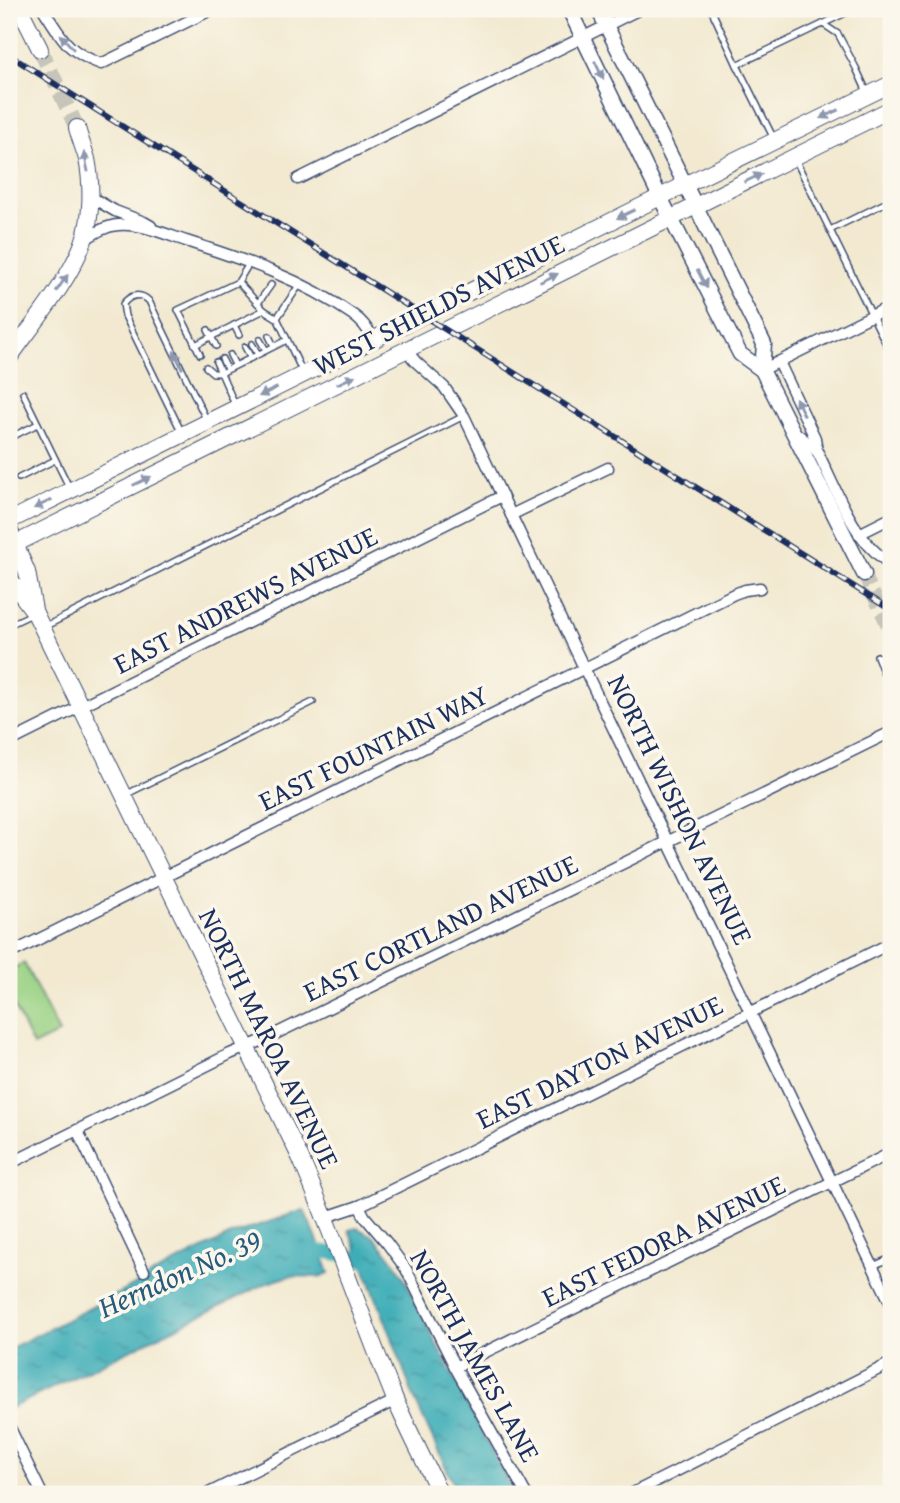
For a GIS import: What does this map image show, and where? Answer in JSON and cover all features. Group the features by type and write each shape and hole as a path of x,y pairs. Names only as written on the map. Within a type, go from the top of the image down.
{"main road":[{"path":"20,9 40,49"},
{"name":"WEST SHIELDS AVENUE","path":"9,521 891,84"},
{"name":"WEST SHIELDS AVENUE","path":"11,540 406,349 891,109"},
{"path":"9,358 70,272 84,240 89,217 89,176 77,128"},
{"name":"NORTH MAROA AVENUE","path":"11,540 27,572 35,613"},
{"name":"NORTH MAROA AVENUE","path":"9,578 35,613 300,1157 326,1217 396,1401 440,1494"}],"street":[{"path":"43,9 67,45 82,57 101,64 213,9"},
{"path":"569,9 740,355 762,370 864,574"},
{"path":"598,9 764,344 762,370"},
{"path":"298,179 640,9"},
{"path":"89,196 159,232"},
{"path":"84,240 105,227 129,225 251,262 300,284 354,315 365,325 373,339"},
{"path":"762,370 891,306"},
{"name":"NORTH WISHON AVENUE","path":"406,349 416,362 444,387 464,416 891,1304"},
{"path":"779,362 815,438 818,453"},
{"path":"791,428 818,453 859,534 870,548 891,564"},
{"path":"511,515 608,468"},
{"name":"EAST ANDREWS AVENUE","path":"9,742 502,496"},
{"path":"859,534 891,518"},
{"name":"EAST FOUNTAIN WAY","path":"9,954 734,594 760,588"},
{"name":"EAST CORTLAND AVENUE","path":"9,1164 891,732"},
{"name":"EAST DAYTON AVENUE","path":"326,1217 359,1206 891,943"},
{"path":"77,1130 144,1271"},
{"name":"EAST FEDORA AVENUE","path":"455,1367 891,1153"},
{"name":"NORTH JAMES LANE","path":"359,1206 407,1269 455,1367 526,1494"},
{"path":"631,1494 891,1363"},
{"path":"207,1494 396,1401"},
{"path":"9,1426 42,1494"}],"lane":[{"path":"711,9 775,141"},
{"path":"737,65 854,9"},
{"path":"823,24 838,34 868,95"},
{"path":"794,158 891,354"},
{"path":"830,230 891,200"},
{"path":"200,354 178,310 238,282 251,262"},
{"path":"238,282 264,310 277,318 303,374"},
{"path":"277,318 300,284"},
{"path":"258,303 271,285"},
{"path":"209,295 213,302"},
{"path":"183,434 125,316 123,304 133,296 145,297 149,301 208,422"},
{"path":"194,302 197,309"},
{"path":"195,345 219,333 225,326 234,325 264,310"},
{"path":"257,314 262,322"},
{"path":"249,318 254,327"},
{"path":"241,321 246,331"},
{"path":"234,325 239,335"},
{"path":"208,330 212,348"},
{"path":"219,333 223,342"},
{"path":"269,336 274,346"},
{"path":"260,340 265,350"},
{"path":"206,367 213,373 224,371 287,340"},
{"path":"252,344 258,354"},
{"path":"245,347 251,358"},
{"path":"230,355 235,365"},
{"path":"219,361 236,408"},
{"path":"23,393 71,490"},
{"path":"42,628 464,416"},
{"path":"9,438 38,424"},
{"path":"19,478 55,460"},
{"path":"9,625 35,613"},
{"path":"877,656 891,692"},
{"path":"123,796 313,702"},
{"path":"873,1266 891,1258"}],"green space":[{"path":"24,963 59,1033 33,1046 9,996 9,970"}],"water":[{"path":"304,1210 329,1273 319,1277 290,1276 267,1283 9,1409 9,1349 233,1234"},
{"path":"357,1228 373,1236 400,1270 514,1494 458,1494 414,1398 349,1230"}],"waterway":[{"name":"Herndon No. 39","path":"303,1251 342,1255 378,1268"}],"tunnel":[{"path":"40,49 77,128"},
{"path":"864,574 891,632"}],"railway":[{"path":"9,55 891,610"}]}
